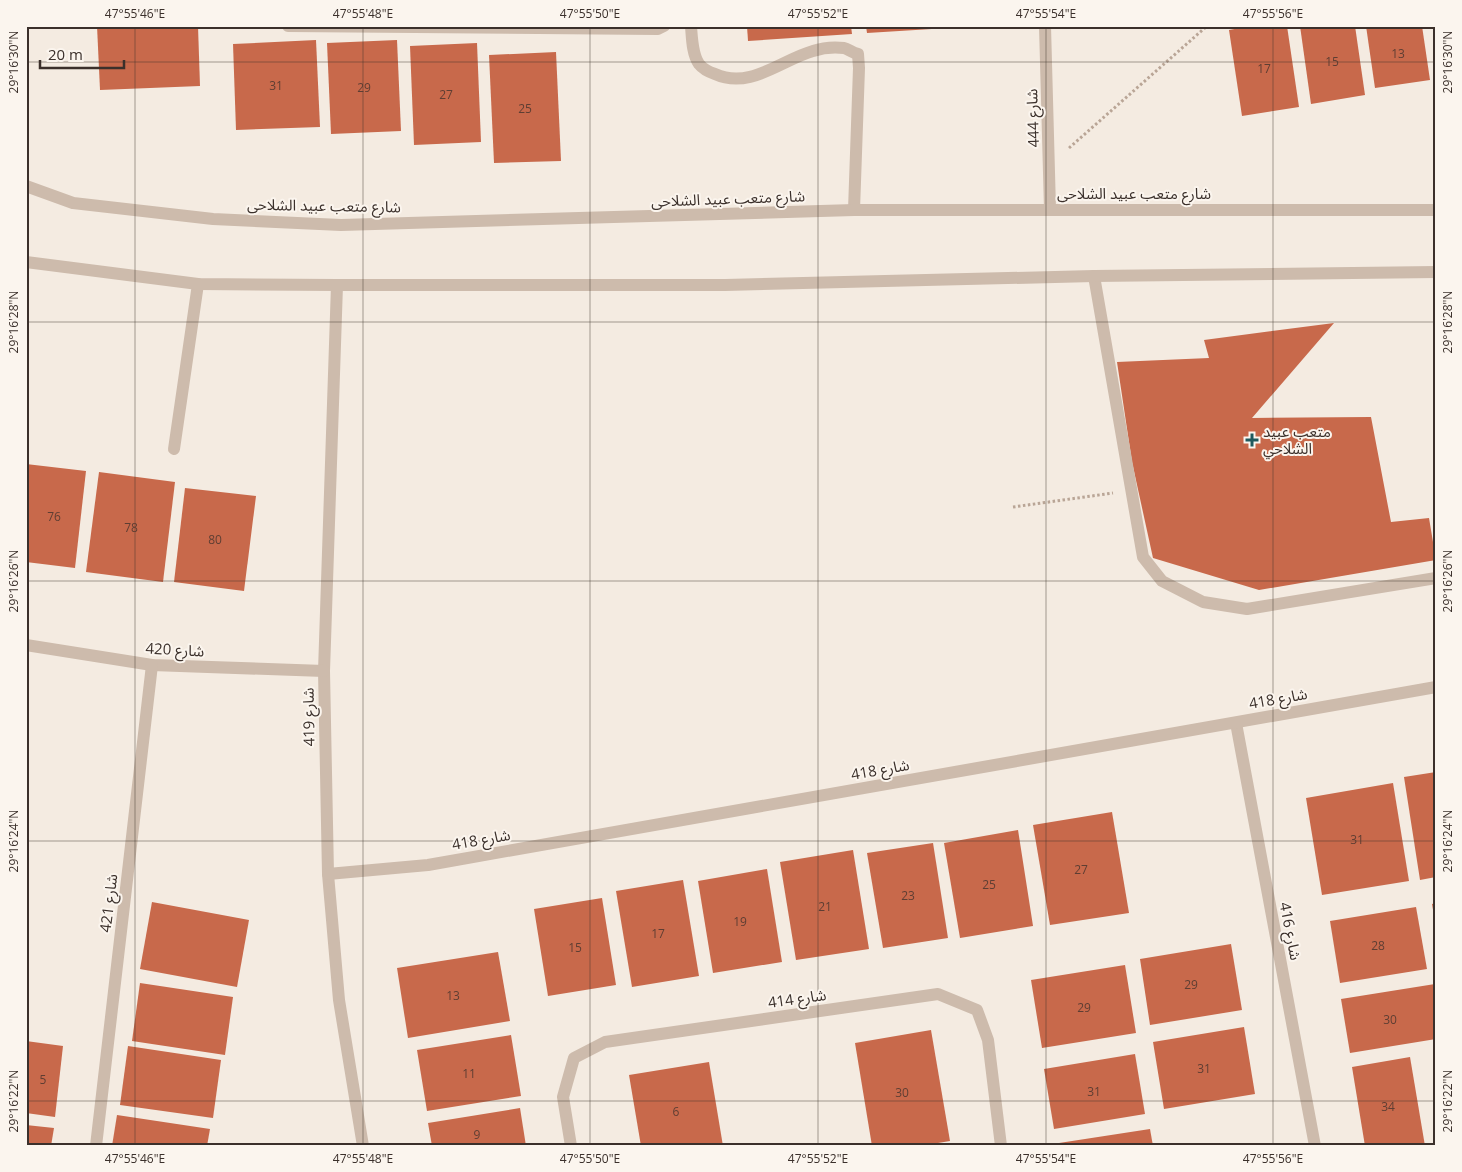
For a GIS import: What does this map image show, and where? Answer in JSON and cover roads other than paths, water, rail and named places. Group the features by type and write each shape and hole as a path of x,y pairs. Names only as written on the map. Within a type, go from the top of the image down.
{"street":[{"path":"288,26 648,29 658,29 664,26"},
{"path":"691,26 694,51 699,63 706,70 718,76 735,79 770,71 781,63 814,50 844,48 858,54 854,210"},
{"name":"شارع 444","path":"1045,26 1050,209"},
{"name":"شارع متعب عبيد الشلاحى","path":"26,186 73,203 213,219 341,225 854,210 1436,210"},
{"path":"26,262 198,284 337,285 725,285 1094,276 1436,272"},
{"path":"1094,276 1142,558 1162,581 1203,602 1248,609 1436,578"},
{"path":"174,449 198,284"},
{"name":"شارع 419","path":"337,285 324,671 328,874 339,1000 363,1146"},
{"name":"شارع 420","path":"26,645 152,665 324,671"},
{"name":"شارع 421","path":"96,1146 152,665"},
{"name":"شارع 418","path":"328,874 428,865 1436,687"},
{"name":"شارع 416","path":"1236,722 1315,1146"},
{"name":"شارع 414","path":"571,1146 563,1097 574,1058 605,1042 938,994 977,1010 988,1040 1002,1146"}],"place":[{"name":"متعب عبيد الشلاحي","path":"1252,440"}]}
